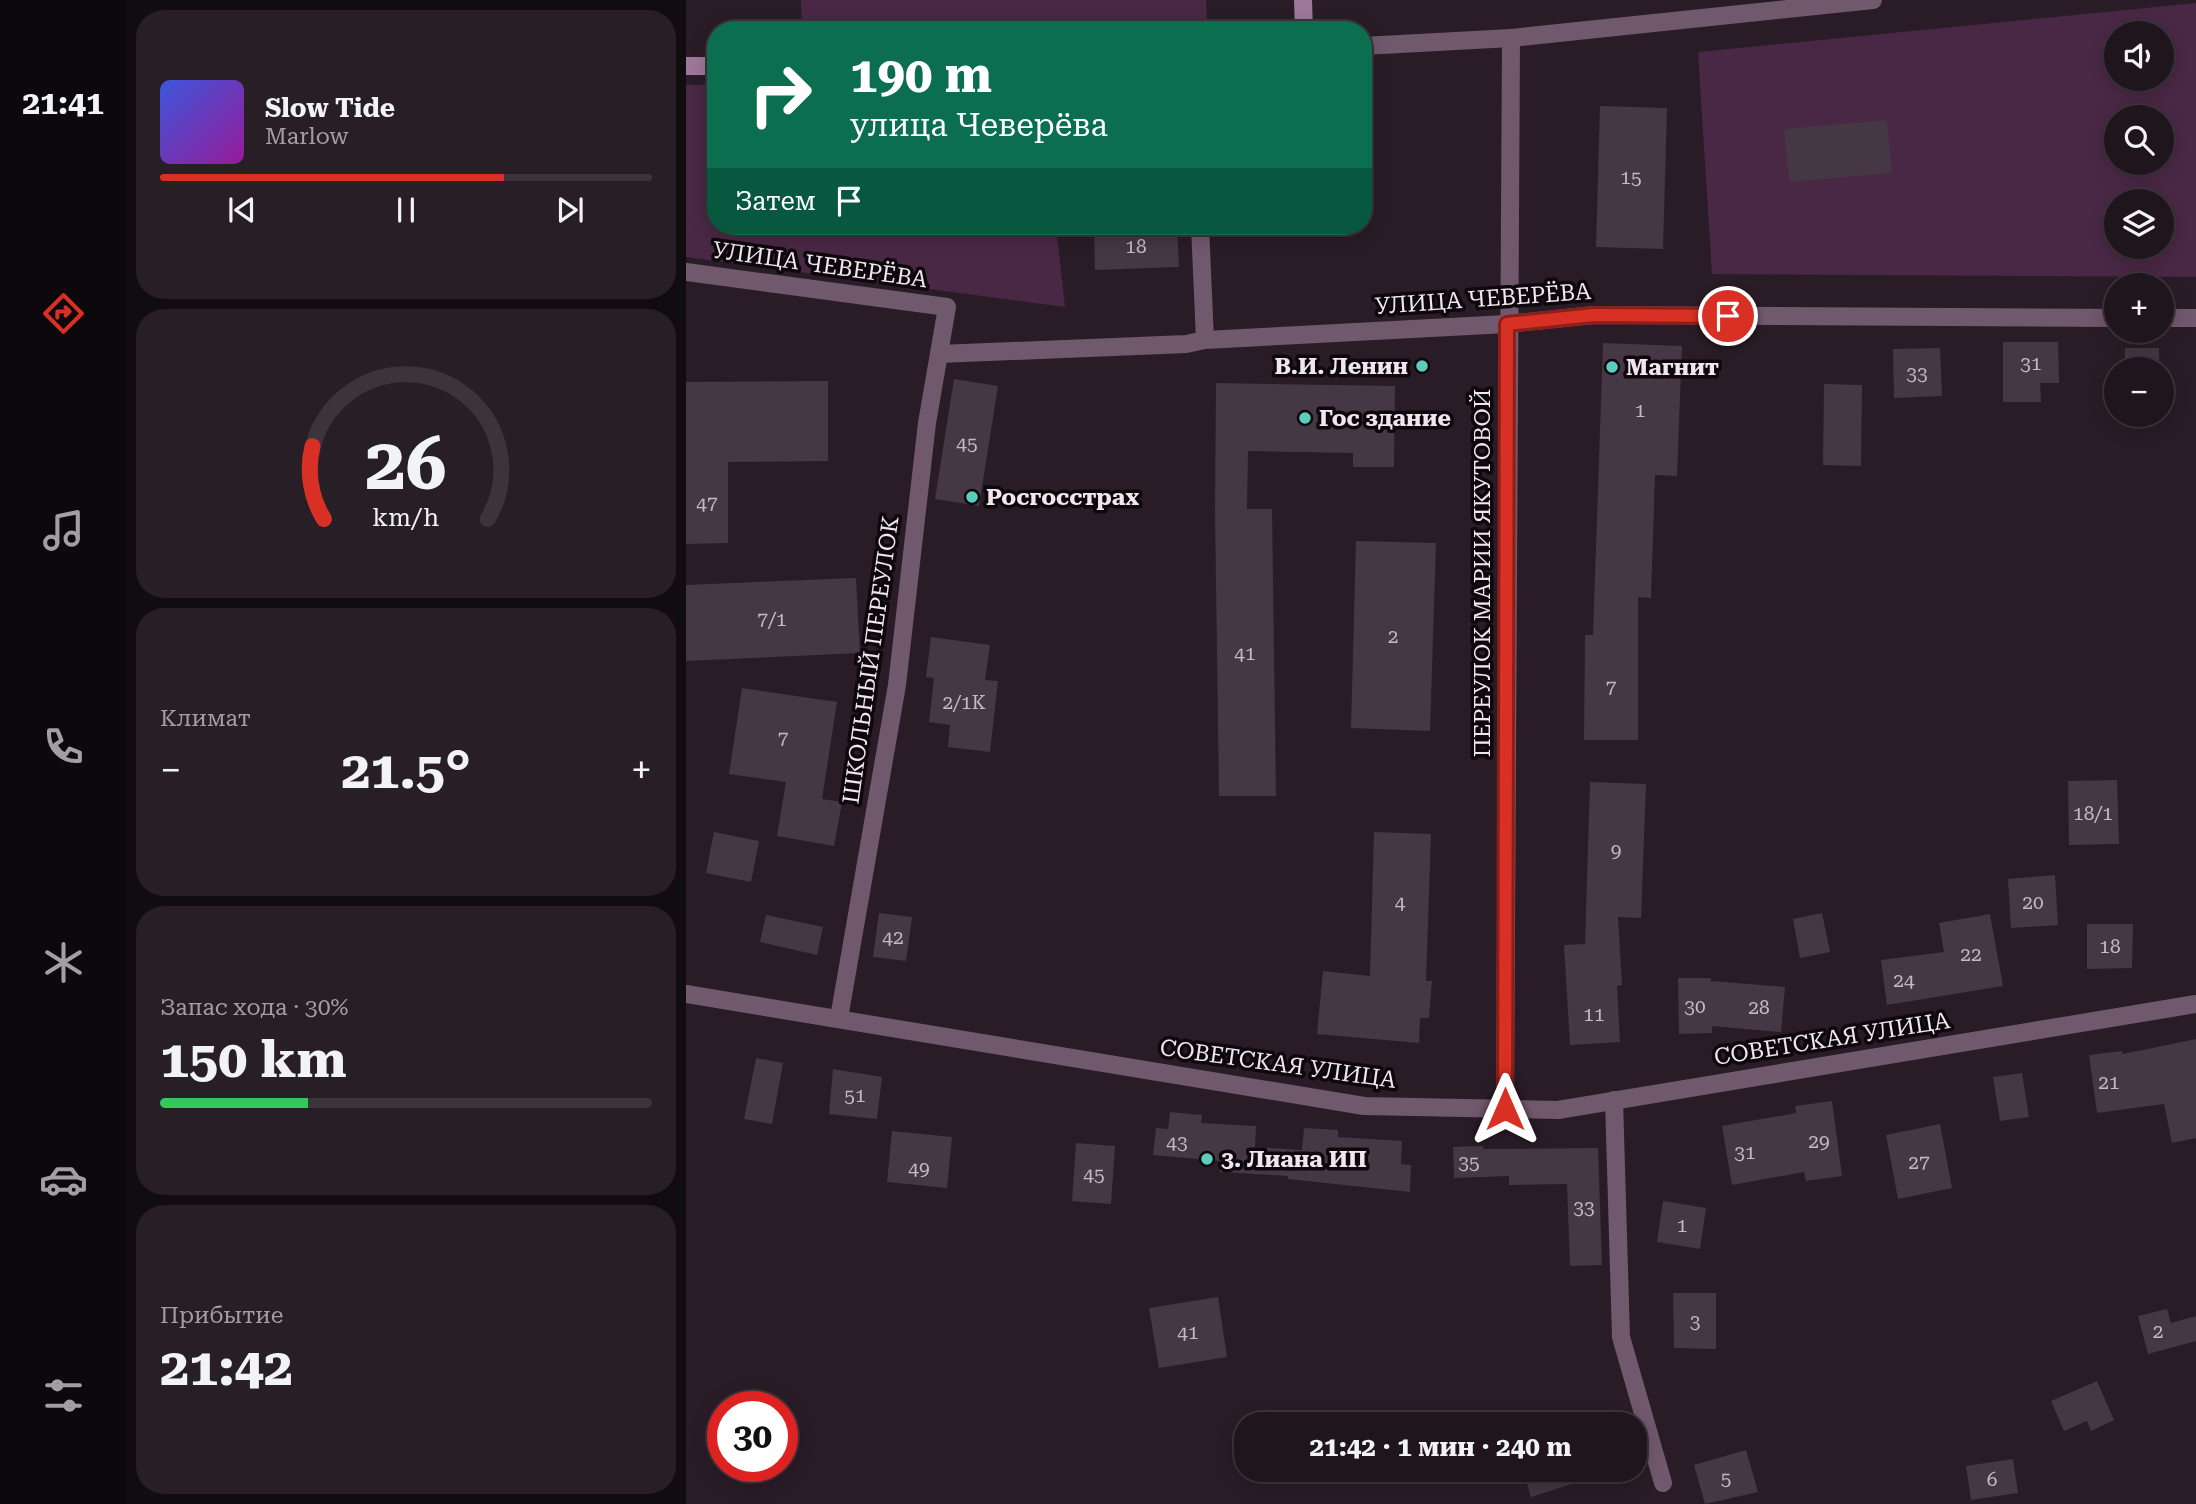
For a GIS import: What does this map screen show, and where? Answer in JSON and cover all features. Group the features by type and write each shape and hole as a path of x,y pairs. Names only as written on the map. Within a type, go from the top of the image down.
{"main road":[{"path":"1303,0 1304,21"},
{"path":"686,66 707,66"}],"street":[{"path":"1372,46 1511,38 1873,0"},
{"name":"ПЕРЕУЛОК МАРИИ ЯКУТОВОЙ","path":"1505,1109 1507,324 1511,38"},
{"path":"1200,235 1205,340"},
{"name":"УЛИЦА ЧЕВЕРЁВА","path":"686,272 947,307"},
{"name":"ШКОЛЬНЫЙ ПЕРЕУЛОК","path":"839,1018 897,685 927,424 947,307"},
{"name":"УЛИЦА ЧЕВЕРЁВА","path":"939,354 1186,344 1205,340 1507,324 1594,315 2104,318"},
{"path":"2174,318 2196,318"},
{"name":"СОВЕТСКАЯ УЛИЦА","path":"686,994 1364,1106 1558,1110 2196,1004"},
{"path":"1614,1100 1621,1337 1663,1483"}],"shaded area":[{"path":"801,0 1206,0 1207,21 802,21"},
{"path":"2196,3 2196,277 2174,277 2174,273 2104,273 2104,276 1712,274 1698,52"},
{"path":"686,85 707,85 707,235 1057,235 1065,307 686,257"}],"building":[{"path":"1600,106 1667,108 1663,249 1596,247"},
{"path":"1887,120 1892,173 1789,182 1784,129"},
{"path":"1094,235 1177,235 1179,267 1095,270"},
{"path":"2003,342 2058,342 2059,383 2040,383 2041,402 2003,402"},
{"path":"1603,343 1682,346 1677,476 1655,475 1651,598 1638,597 1638,740 1584,740 1585,635 1593,635"},
{"path":"1940,348 1942,396 1894,398 1893,349"},
{"path":"2125,348 2159,348 2159,357 2125,357"},
{"path":"954,379 998,386 979,506 935,499"},
{"path":"828,381 828,461 728,462 728,543 686,544 686,382"},
{"path":"1216,383 1395,386 1394,467 1353,467 1353,453 1248,451 1247,509 1272,509 1276,796 1219,796"},
{"path":"1824,384 1862,385 1861,466 1823,465"},
{"path":"1356,541 1436,543 1430,731 1351,728"},
{"path":"856,578 860,653 686,661 686,585"},
{"path":"931,637 990,645 985,680 998,681 990,752 948,747 950,725 929,722 934,678 926,677"},
{"path":"742,688 837,702 822,799 842,802 834,846 777,836 786,782 729,774"},
{"path":"2117,780 2119,844 2069,845 2068,781"},
{"path":"1590,782 1646,784 1641,918 1618,917 1622,985 1617,986 1620,1042 1570,1045 1564,945 1585,944"},
{"path":"714,832 759,841 751,882 706,873"},
{"path":"1374,832 1431,834 1426,981 1432,981 1429,1018 1420,1018 1419,1043 1317,1034 1323,971 1370,976"},
{"path":"2055,875 2058,925 2011,928 2008,879"},
{"path":"879,913 912,917 906,961 873,957"},
{"path":"1822,913 1830,952 1800,958 1793,919"},
{"path":"1990,914 2003,986 1887,1005 1881,960 1944,952 1939,923"},
{"path":"766,915 823,927 817,955 760,942"},
{"path":"2087,924 2133,924 2132,968 2087,969"},
{"path":"1678,978 1711,978 1711,981 1785,987 1781,1032 1712,1026 1712,1033 1679,1034"},
{"path":"2196,1039 2196,1138 2172,1143 2164,1104 2097,1113 2089,1055 2122,1051 2123,1054"},
{"path":"756,1058 783,1063 772,1124 744,1119"},
{"path":"833,1069 882,1077 877,1119 829,1114"},
{"path":"2022,1073 2029,1117 2000,1121 1993,1077"},
{"path":"1832,1101 1842,1176 1806,1181 1804,1172 1732,1185 1722,1126 1796,1113 1795,1106"},
{"path":"1170,1112 1202,1115 1201,1123 1256,1126 1255,1147 1302,1150 1304,1128 1338,1130 1338,1137 1402,1141 1401,1164 1411,1165 1410,1192 1288,1179 1288,1176 1220,1172 1220,1161 1153,1155 1156,1128 1168,1129"},
{"path":"1940,1124 1952,1188 1898,1199 1886,1135"},
{"path":"892,1131 952,1137 947,1188 887,1182"},
{"path":"1076,1143 1115,1146 1111,1204 1072,1201"},
{"path":"1483,1146 1483,1149 1598,1148 1602,1265 1570,1266 1567,1184 1509,1185 1509,1176 1454,1178 1453,1147"},
{"path":"1663,1201 1706,1208 1700,1249 1657,1242"},
{"path":"1673,1293 1716,1293 1716,1349 1674,1348"},
{"path":"1218,1297 1227,1357 1159,1368 1149,1308"},
{"path":"2167,1309 2171,1323 2196,1316 2196,1341 2148,1354 2138,1316"},
{"path":"2097,1381 2114,1420 2091,1431 2087,1421 2064,1431 2051,1401"},
{"path":"1746,1450 1758,1492 1705,1504 1694,1465"},
{"path":"2013,1459 2018,1493 1971,1500 1966,1466"},
{"path":"1527,1482 1578,1482 1531,1497"}],"place":[{"name":"В.И. Ленин","path":"1422,366"},
{"name":"Магнит","path":"1612,367"},
{"name":"Гос здание","path":"1305,418"},
{"name":"Росгосстрах","path":"972,497"},
{"name":"3. Лиана ИП","path":"1207,1159"}],"route":[{"path":"1505,1109 1507,324 1594,315 1728,316"}]}
